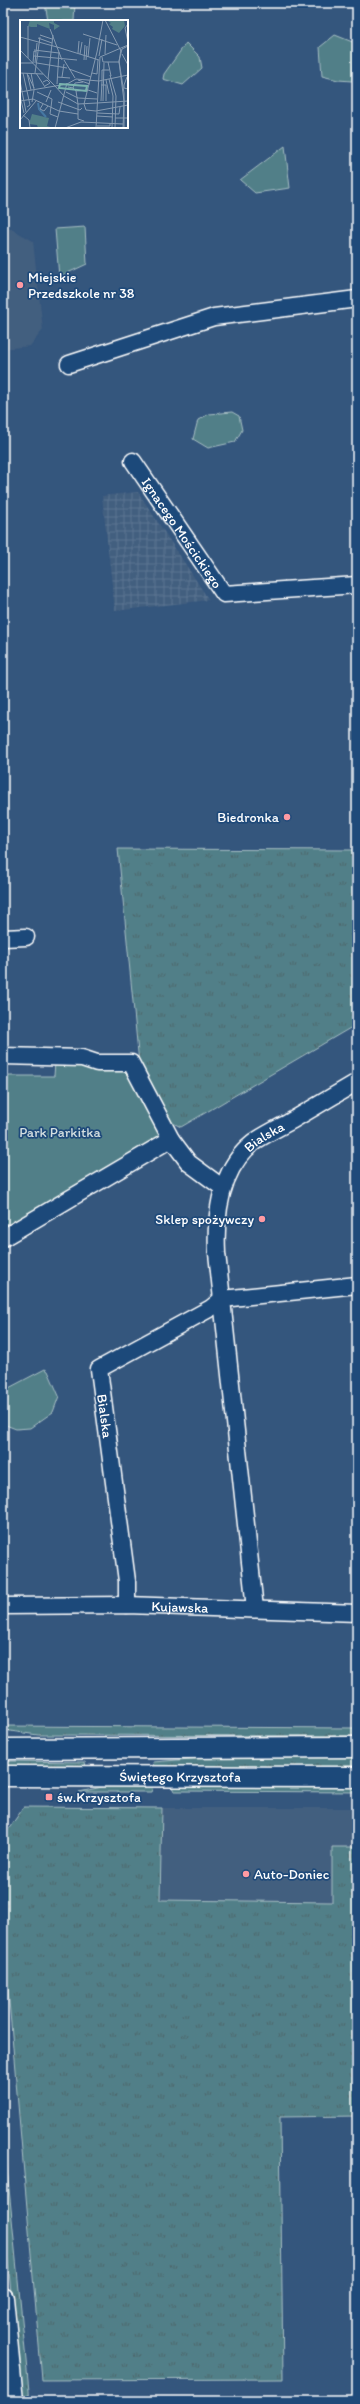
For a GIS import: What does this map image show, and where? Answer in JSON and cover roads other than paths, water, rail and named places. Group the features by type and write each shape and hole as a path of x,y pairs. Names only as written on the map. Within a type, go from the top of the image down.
{"main road":[{"name":"Świętego Krzysztofa","path":"5,1748 357,1747"},
{"name":"Świętego Krzysztofa","path":"3,1776 357,1777"},
{"path":"3,2298 13,2401"}],"street":[{"path":"69,364 214,317 357,299"},
{"name":"Ignacego Mościckiego","path":"133,461 224,594 357,585"},
{"path":"3,938 26,937"},
{"path":"3,1056 82,1058 97,1063 131,1063 171,1139 189,1163 223,1188"},
{"name":"Bialska","path":"254,1609 222,1299 216,1233 217,1211 223,1188 240,1158 256,1141 357,1082"},
{"path":"3,1238 171,1139"},
{"path":"222,1299 357,1285"},
{"name":"Bialska","path":"127,1605 126,1574 99,1369 211,1308 222,1299"},
{"name":"Kujawska","path":"3,1606 127,1605 357,1613"}],"place":[{"name":"Miejskie Przedszkole nr 38","path":"20,285"},
{"name":"Biedronka","path":"287,817"},
{"name":"Sklep spożywczy","path":"262,1219"},
{"name":"św.Krzysztofa","path":"49,1797"},
{"name":"Auto-Doniec","path":"246,1874"}],"park label":[{"name":"Park Parkitka","path":"60,1132"}]}
